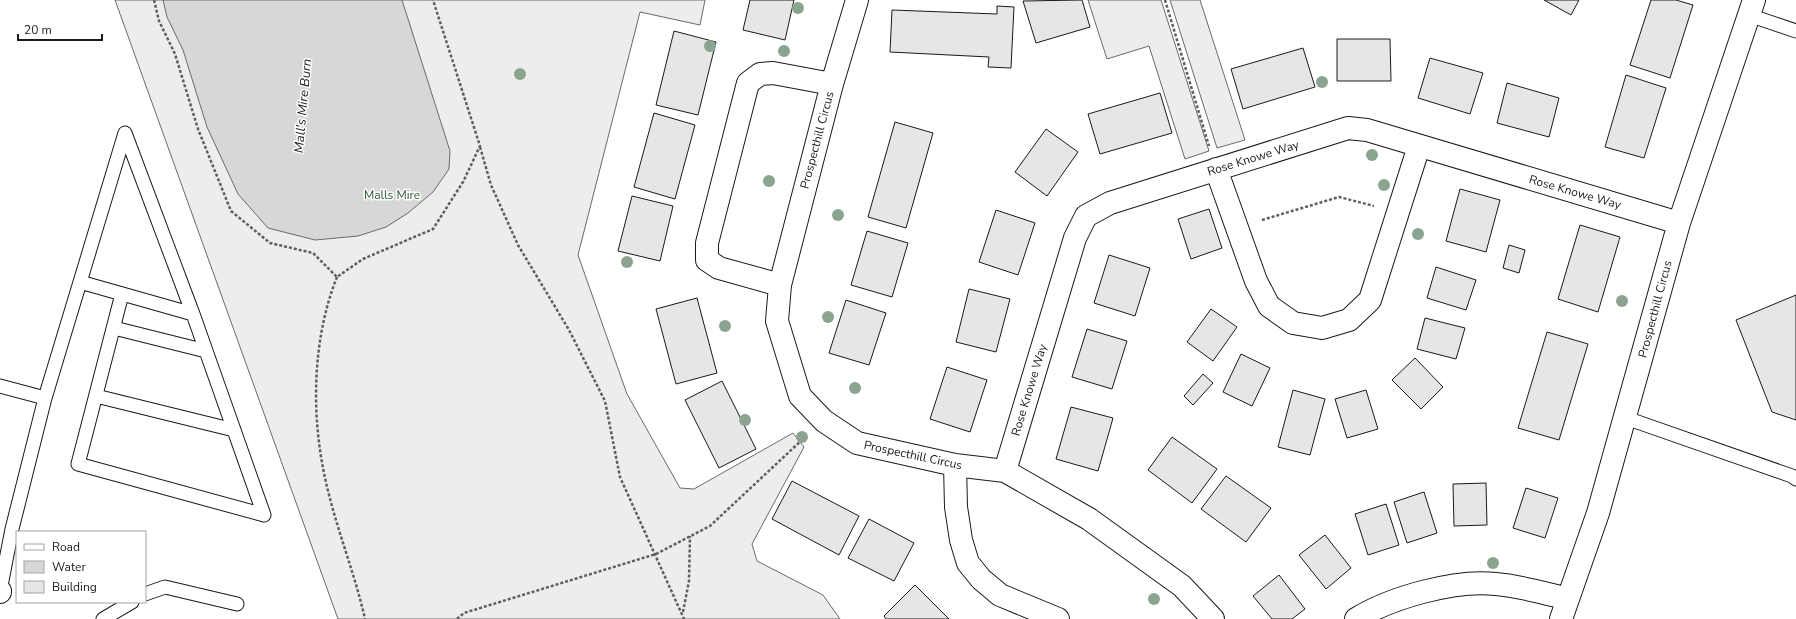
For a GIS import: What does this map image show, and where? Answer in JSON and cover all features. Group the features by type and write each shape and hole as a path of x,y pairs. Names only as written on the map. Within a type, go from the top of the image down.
{"street":[{"name":"Prospecthill Circus","path":"857,0 832,84 780,285 777,321 800,396 824,421 856,443 955,465 1005,471 1089,519 1182,586 1203,617"},
{"name":"Prospecthill Circus","path":"1561,619 1598,513 1626,418 1679,223 1751,8"},
{"path":"780,285 719,268 707,260 706,243 748,83 760,74 773,73 832,84"},
{"name":"Rose Knowe Way","path":"1005,471 1075,238 1086,216 1110,203 1348,128 1368,130 1679,223"},
{"path":"1216,169 1256,281 1269,306 1293,323 1322,328 1349,320 1370,300 1419,146"},
{"path":"955,465 956,507 961,540 968,563 981,579 1000,595 1058,619"},
{"path":"1356,619 1389,603 1421,592 1457,585 1495,584 1568,599"}],"lane":[{"path":"1751,8 1796,30"},
{"path":"0,591 6,527 125,133 193,314 264,515 78,464 122,294"},
{"path":"80,282 193,314"},
{"path":"114,328 206,350"},
{"path":"0,386 45,398"},
{"path":"96,396 234,430"},
{"path":"1626,418 1792,476 1796,479"},
{"path":"146,594 165,587 237,604"},
{"path":"103,619 130,603"}],"path":[{"path":"154,0 159,21 175,54 198,129 231,211 270,243 312,252 336,276"},
{"path":"433,0 491,185 518,245 570,330 605,400 620,476 684,619"},
{"path":"1165,0 1216,169"},
{"path":"365,619 360,595 338,528 324,474 317,420 316,405 318,353 330,294 336,276 363,259 433,229 463,182 480,146"},
{"path":"1237,227 1339,197 1398,213"},
{"path":"457,619 464,613 656,554 710,526 788,451 824,421"},
{"path":"682,613 689,581 690,536"}],"shaded area":[{"name":"Malls Mire","path":"115,0 705,0 700,25 640,12 578,255 627,394 680,488 694,489 793,433 804,447 752,544 757,561 823,595 840,619 338,619"},
{"path":"1088,0 1161,0 1209,151 1185,159 1149,46 1107,59"},
{"path":"1170,0 1200,0 1245,140 1217,148"}],"water":[{"name":"Mall's Mire Burn","path":"163,0 402,0 450,151 449,169 433,192 408,213 386,227 358,236 315,240 268,228 238,194 207,127 183,50 167,17"}],"building":[{"path":"750,0 794,0 785,40 743,30"},
{"path":"1082,0 1090,27 1036,43 1023,1"},
{"path":"1544,0 1579,0 1571,15"},
{"path":"1651,0 1676,0 1693,5 1670,78 1630,65"},
{"path":"997,6 1014,7 1011,68 988,67 989,57 890,52 892,10 997,14"},
{"path":"674,31 716,42 698,115 656,105"},
{"path":"1337,39 1390,39 1391,81 1337,81"},
{"path":"1303,48 1315,87 1243,109 1231,69"},
{"path":"1430,58 1483,73 1470,114 1418,98"},
{"path":"1626,75 1666,88 1644,158 1605,147"},
{"path":"1507,83 1559,98 1549,137 1497,123"},
{"path":"1160,93 1172,133 1100,154 1088,114"},
{"path":"654,113 695,125 675,199 634,187"},
{"path":"895,122 933,133 906,228 868,217"},
{"path":"1046,129 1078,152 1047,196 1015,172"},
{"path":"1460,189 1500,200 1486,252 1446,241"},
{"path":"632,196 673,206 660,261 618,251"},
{"path":"1209,209 1222,248 1191,259 1178,219"},
{"path":"996,210 1035,223 1018,275 979,262"},
{"path":"1580,225 1620,237 1598,312 1558,299"},
{"path":"867,231 908,243 892,297 851,285"},
{"path":"1509,245 1525,250 1519,273 1503,268"},
{"path":"1109,255 1150,268 1135,316 1094,303"},
{"path":"1436,267 1476,280 1466,310 1427,298"},
{"path":"969,289 1010,299 996,352 956,342"},
{"path":"1796,295 1796,420 1772,412 1736,320"},
{"path":"697,298 717,373 676,384 656,309"},
{"path":"846,300 886,313 869,365 829,353"},
{"path":"1211,309 1237,327 1213,361 1187,342"},
{"path":"1425,318 1465,328 1456,359 1417,349"},
{"path":"1087,329 1127,341 1112,389 1072,377"},
{"path":"1547,332 1588,344 1559,440 1518,428"},
{"path":"1241,354 1270,368 1252,406 1223,392"},
{"path":"1415,358 1443,387 1421,409 1392,380"},
{"path":"947,367 987,380 970,432 930,419"},
{"path":"1203,374 1213,383 1193,405 1184,396"},
{"path":"722,381 756,449 719,468 685,400"},
{"path":"1293,390 1325,399 1310,455 1278,447"},
{"path":"1366,390 1378,429 1347,438 1335,399"},
{"path":"1071,407 1113,418 1098,471 1056,459"},
{"path":"1172,437 1217,469 1192,503 1148,470"},
{"path":"1226,476 1271,508 1246,542 1201,509"},
{"path":"792,481 859,516 839,555 772,519"},
{"path":"1486,483 1487,525 1454,526 1453,484"},
{"path":"1526,488 1558,498 1545,538 1513,528"},
{"path":"1424,492 1437,533 1407,543 1394,502"},
{"path":"1386,504 1399,545 1368,555 1355,514"},
{"path":"869,519 914,543 894,581 848,558"},
{"path":"1325,535 1351,568 1326,589 1299,555"},
{"path":"1279,575 1305,609 1292,619 1272,619 1253,596"},
{"path":"915,585 949,619 886,619 884,616"}]}
